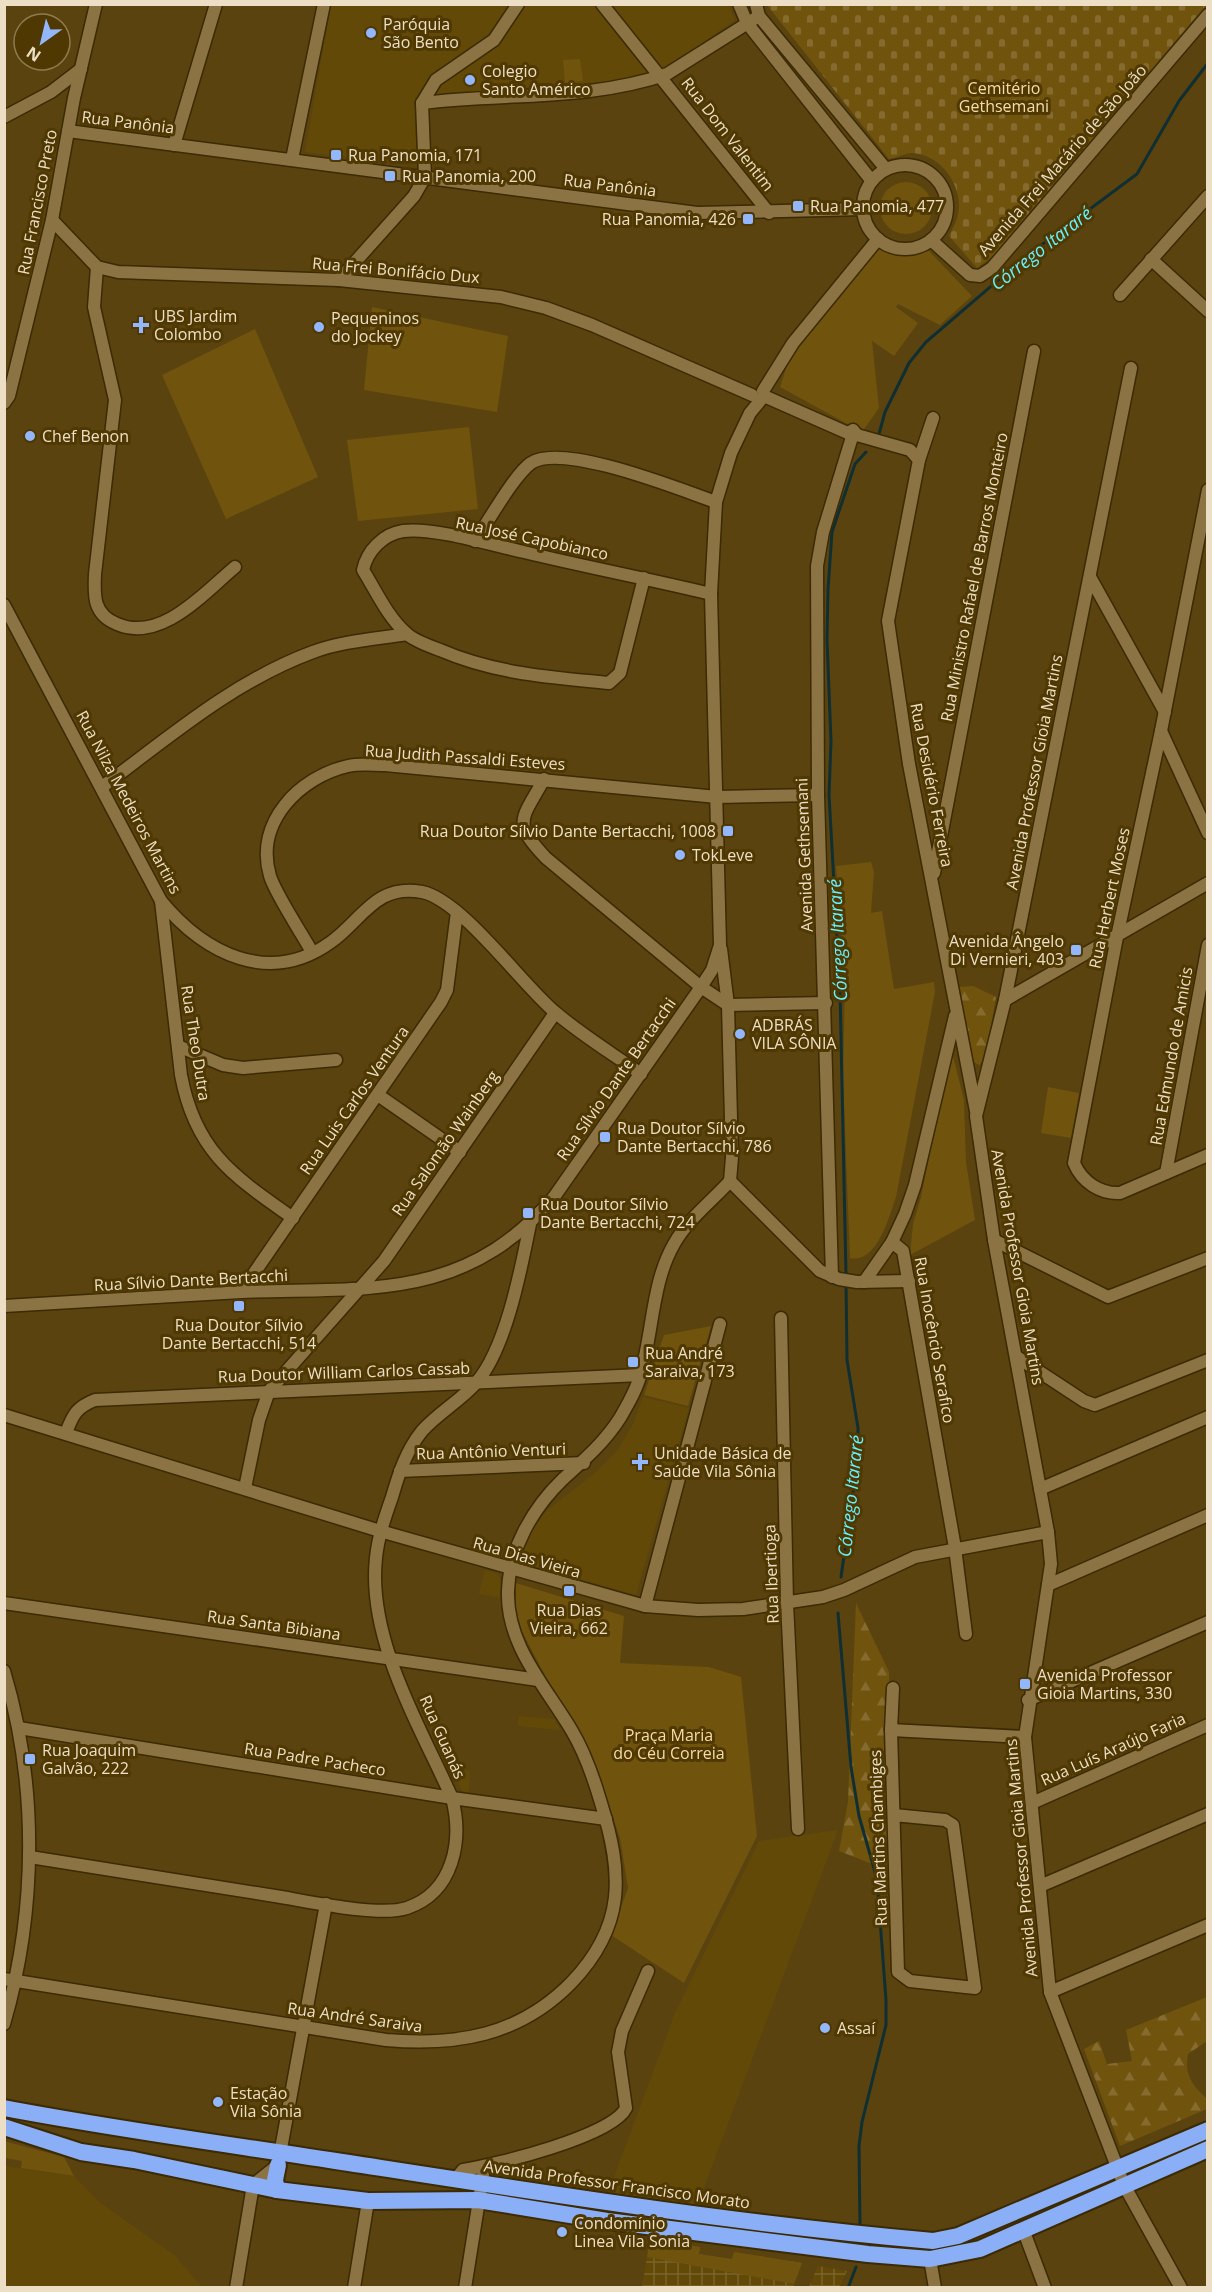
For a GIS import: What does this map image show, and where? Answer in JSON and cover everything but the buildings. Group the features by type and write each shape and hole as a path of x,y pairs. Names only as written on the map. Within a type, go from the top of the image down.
{"highway":[{"name":"Avenida Professor Francisco Morato","path":"4,2108 279,2159 455,2180 479,2192 607,2221 868,2254 930,2259 980,2249 1208,2149"},
{"name":"Avenida Professor Francisco Morato","path":"4,2127 81,2152 135,2160 277,2190 368,2201 479,2192 933,2241 958,2236 1208,2130"},
{"path":"277,2190 275,2180 279,2159"}],"street":[{"name":"Rua Francisco Preto","path":"7,400 52,220 68,131 69,95 81,69 96,4"},
{"path":"174,145 216,4"},
{"path":"292,159 324,4"},
{"path":"339,280 414,196 425,177 422,103 436,81 494,40 518,4"},
{"name":"Rua Dom Valentim","path":"602,4 769,213"},
{"path":"739,4 747,23 871,180"},
{"path":"422,103 592,90 661,76 747,23 758,10 886,169"},
{"name":"Avenida Frei Macário de São João","path":"931,240 970,275 980,276 992,268 1208,15"},
{"path":"4,117 51,92 81,69"},
{"path":"51,92 69,95 69,78"},
{"name":"Rua Panônia","path":"68,131 697,213 863,209"},
{"path":"901,164 916,166 930,172 941,184 946,198 947,214 941,228 931,240 921,246 905,248 888,245 878,239 867,225 863,209 864,194 871,180 886,169 901,164"},
{"path":"1120,295 1208,196"},
{"path":"52,220 97,267 94,307 115,400 95,574 94,602 100,614 115,624 132,630 152,628 183,610 235,567"},
{"name":"Rua Sílvio Dante Bertacchi","path":"4,1306 241,1292 359,1290 394,1287 448,1272 495,1249 530,1224 554,1197 712,970 720,945 711,594 716,502 731,453 758,395 794,343 878,239"},
{"path":"1151,259 1208,311"},
{"name":"Rua Frei Bonifácio Dux","path":"97,267 118,272 339,280 501,297 546,308 852,434 910,450 919,460"},
{"name":"Rua Ministro Rafael de Barros Monteiro","path":"933,880 1034,351"},
{"name":"Avenida Professor Gioia Martins","path":"1131,368 1005,1000 976,1116 994,1240 1048,1532 1051,1564 1028,1700 1025,1737 1050,1992 1124,2185 1181,2288"},
{"path":"4,413 7,400"},
{"name":"Rua Desidério Ferreira","path":"933,418 919,460 888,621 909,764 933,880 976,1116"},
{"name":"Avenida Gethsemani","path":"836,1278 818,795 817,566 824,532 852,434"},
{"path":"475,541 520,474 540,459 572,459 623,470 716,502"},
{"name":"Rua Herbert Moses","path":"1208,490 1165,712 1117,937 1074,1163 1091,1185 1108,1194 1120,1192 1208,1155"},
{"path":"1201,520 1208,534"},
{"name":"Rua José Capobianco","path":"407,634 388,610 363,570 365,562 376,546 389,535 402,531 475,541 711,594"},
{"path":"1090,577 1165,712"},
{"path":"102,787 202,712 257,677 315,651 407,634 471,664 511,674 609,683 621,673 644,578"},
{"name":"Rua Nilza Medeiros Martins","path":"4,605 161,901 177,921 212,948 258,962 279,962 312,952 332,942 374,901 390,894 422,892 435,896 457,912 555,1013 641,1074"},
{"path":"1161,730 1208,833"},
{"name":"Rua Judith Passaldi Esteves","path":"312,952 270,876 267,848 274,820 297,790 328,772 351,765 544,779 717,797 818,795"},
{"path":"544,779 523,818 526,837 546,858 701,987 728,1005 826,1003"},
{"path":"1005,1000 1208,883"},
{"name":"Rua Theo Dutra","path":"161,901 186,1098 202,1138 217,1157 250,1188 293,1218"},
{"name":"Rua Luis Carlos Ventura","path":"241,1292 441,1002 447,990 457,912"},
{"path":"720,945 728,1005 732,1157 729,1181 820,1271 836,1278 861,1282 909,1281"},
{"name":"Rua Edmundo de Amicis","path":"1166,1173 1208,945"},
{"path":"861,1282 892,1242 915,1185 956,1012"},
{"name":"Rua Salomão Wainberg","path":"269,1391 384,1261 555,1013"},
{"path":"948,1043 964,1050"},
{"path":"178,1046 223,1065 243,1068 336,1060"},
{"path":"967,1065 978,1070 988,1067"},
{"path":"378,1095 459,1152"},
{"name":"Rua André Saraiva","path":"11,1980 386,2040 428,2044 459,2041 506,2026 531,2014 560,1994 583,1970 600,1946 612,1917 617,1885 616,1856 594,1780 573,1733 538,1680 519,1645 509,1617 509,1569 526,1525 563,1479 584,1463 618,1421 641,1375 663,1269 674,1242 729,1181"},
{"name":"Rua Guanás","path":"30,1857 326,1904 388,1910 404,1909 417,1904 435,1890 449,1872 458,1843 458,1822 452,1798 390,1658 377,1604 376,1560 380,1531 406,1454 423,1431 476,1383 498,1345 523,1261 530,1224"},
{"path":"994,1240 1108,1298 1208,1258"},
{"name":"Rua Inocêncio Serafico","path":"892,1242 903,1251 909,1281 955,1548 966,1634"},
{"path":"875,1266 878,1283"},
{"name":"Rua Ibertioga","path":"781,1318 788,1603 798,1829"},
{"path":"645,1606 720,1324"},
{"path":"1017,1357 1095,1406 1208,1360"},
{"name":"Rua Doutor William Carlos Cassab","path":"66,1433 73,1414 80,1406 95,1400 641,1375"},
{"path":"244,1488 259,1420 269,1391"},
{"name":"Rua Dias Vieira","path":"4,1415 380,1531 645,1606 720,1609 788,1603 844,1590 915,1557 1048,1532"},
{"path":"1040,1489 1208,1417"},
{"name":"Rua Antônio Venturi","path":"400,1471 584,1463"},
{"path":"1048,1585 1208,1515"},
{"name":"Rua Santa Bibiana","path":"4,1603 538,1680"},
{"path":"1028,1700 1208,1622"},
{"path":"4,1671 19,1728 28,1804 30,1857 26,1910 4,2024"},
{"name":"Rua Martins Chambiges","path":"892,1688 891,1731 898,1972 910,1982 975,1988 954,1825 945,1820 894,1815"},
{"name":"Rua Luís Araújo Faria","path":"1032,1803 1208,1725"},
{"name":"Rua Padre Pacheco","path":"19,1728 452,1798 606,1819"},
{"path":"891,1731 1025,1737"},
{"path":"1040,1886 1208,1814"},
{"path":"236,2288 253,2185 279,2159 326,1904"},
{"path":"1050,1992 1208,1925"},
{"path":"455,2180 463,2169 487,2166 570,2140 618,2121 626,2108 618,2052 622,2031 648,1971"},
{"path":"465,2288 479,2192 487,2166"},
{"path":"354,2288 368,2201"},
{"path":"1023,2229 1045,2288"},
{"path":"930,2259 935,2288"}],"shaded area":[{"name":"Colegio Santo Américo","path":"728,4 735,20 661,72 591,86 418,108 417,165 305,152 331,5"},
{"path":"643,1397 689,1408 636,1595 518,1562 529,1535 545,1512 595,1473 617,1451 633,1424"},
{"path":"485,1570 497,1574 500,1578 500,1598 479,1594"},
{"path":"519,1716 554,1719 560,1730 518,1726"},
{"path":"451,1769 470,1771 469,1792 462,1791"},
{"path":"838,1830 697,2206 608,2193 675,2013 759,1841"},
{"path":"5,2166 74,2176 99,2202 174,2255 202,2287 5,2288"},
{"path":"650,2239 700,2247 699,2254 732,2259 734,2252 802,2263 793,2287 642,2288"},
{"path":"818,2266 847,2271 839,2287 809,2287"}],"green space":[{"name":"Cemitério Gethsemani","path":"767,5 1206,5 993,256 977,268 949,236 957,220 959,204 954,183 948,174 932,159 923,155 909,153 889,159"},
{"path":"580,59 583,81 565,83 563,60"},
{"path":"906,182 916,184 924,190 930,198 932,208 930,218 924,226 916,232 906,234 896,232 888,226 882,218 880,208 882,198 888,190 896,184"},
{"path":"877,249 902,254 928,250 972,296 940,325 898,304 896,307 918,323 894,356 872,341 879,408 862,432 780,387 790,356"},
{"path":"372,307 508,336 497,412 364,390"},
{"path":"255,329 318,477 226,519 162,375"},
{"path":"469,427 478,509 358,521 347,440"},
{"path":"871,862 874,872 871,913 882,911 894,989 934,982 935,992 896,1197 875,1247 868,1254 859,1258 850,1258 843,1079 845,978 836,866"},
{"path":"973,986 996,997 985,1059 979,1065 970,1060 972,1053 958,987"},
{"path":"951,1048 964,1100 966,1162 975,1220 910,1255 913,1224 921,1197"},
{"path":"1048,1087 1079,1093 1071,1138 1041,1133"},
{"path":"711,1326 688,1406 644,1395 664,1335"},
{"name":"Praça Maria do Céu Correia","path":"516,1583 624,1616 620,1663 709,1667 741,1677 757,1836 684,1983 611,1935 628,1888 620,1838 601,1783 516,1620"},
{"path":"856,1603 889,1672 890,1871 839,1851 848,1802"},
{"path":"1207,1997 1207,2041 1188,2054 1187,2068 1190,2079 1207,2099 1207,2109 1120,2146 1084,2049 1099,2041 1107,2064 1132,2061 1126,2030"},
{"path":"4,2141 64,2157 74,2176 21,2168 22,2161 5,2158"},
{"path":"650,2239 700,2247 699,2254 732,2259 734,2252 802,2263 794,2284 647,2257"}],"waterway":[{"name":"Córrego Itararé","path":"879,434 885,412 909,363 926,342 1024,258 1137,174 1179,101 1208,63"},
{"name":"Córrego Itararé","path":"846,1275 840,990 829,795 831,741 827,640 828,589 832,532 855,464 866,452"},
{"name":"Córrego Itararé","path":"841,1577 858,1459 858,1428 847,1360 846,1282"},
{"name":"Córrego Itararé","path":"838,1613 851,1767 859,1816 877,1879 886,2000 886,2025 862,2122 859,2146 860,2226"},
{"name":"Córrego Itararé","path":"848,2288 856,2267"}],"place":[{"name":"Paróquia São Bento","path":"371,33"},
{"name":"Colegio Santo Américo","path":"470,80"},
{"name":"Rua Panomia, 171","path":"336,155"},
{"name":"Rua Panomia, 200","path":"390,176"},
{"name":"Rua Panomia, 477","path":"798,206"},
{"name":"Rua Panomia, 426","path":"748,219"},
{"name":"UBS Jardim Colombo","path":"141,325"},
{"name":"Pequeninos do Jockey","path":"319,327"},
{"name":"Chef Benon","path":"30,436"},
{"name":"Rua Doutor Sílvio Dante Bertacchi, 1008","path":"728,831"},
{"name":"TokLeve","path":"680,855"},
{"name":"Avenida Ângelo Di Vernieri, 403","path":"1076,950"},
{"name":"ADBRÁS VILA SÔNIA","path":"740,1034"},
{"name":"Rua Doutor Sílvio Dante Bertacchi, 786","path":"605,1137"},
{"name":"Rua Doutor Sílvio Dante Bertacchi, 724","path":"528,1213"},
{"name":"Rua Doutor Sílvio Dante Bertacchi, 514","path":"239,1306"},
{"name":"Rua André Saraiva, 173","path":"633,1362"},
{"name":"Unidade Básica de Saúde Vila Sônia","path":"640,1462"},
{"name":"Rua Dias Vieira, 662","path":"569,1591"},
{"name":"Avenida Professor Gioia Martins, 330","path":"1025,1684"},
{"name":"Rua Joaquim Galvão, 222","path":"30,1759"},
{"name":"Assaí","path":"825,2028"},
{"name":"Estação Vila Sônia","path":"218,2102"},
{"name":"Condomínio Linea Vila Sonia","path":"562,2232"}]}
